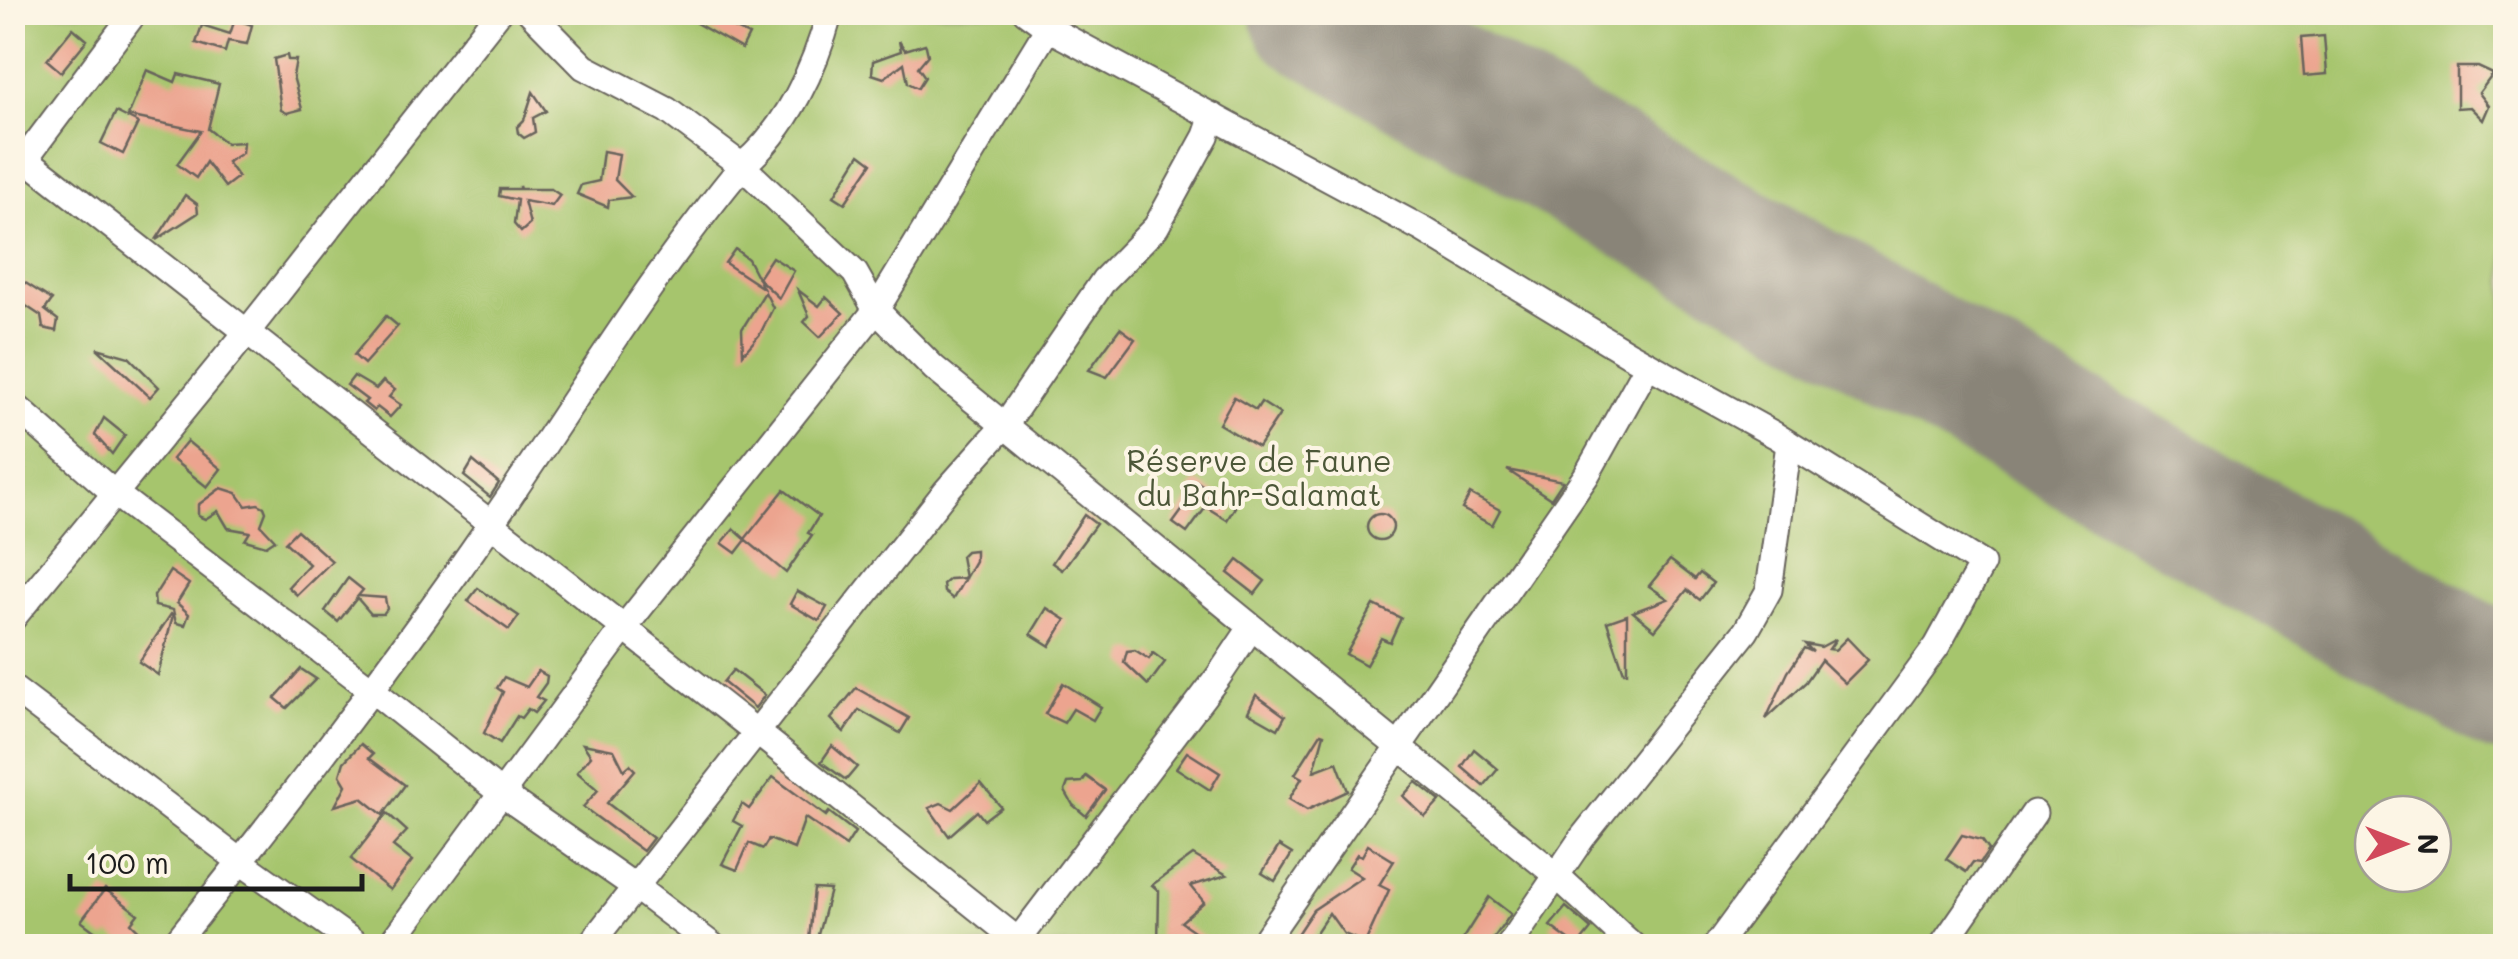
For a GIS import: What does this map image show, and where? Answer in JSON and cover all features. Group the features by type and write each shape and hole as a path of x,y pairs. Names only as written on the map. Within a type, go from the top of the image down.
{"street":[{"path":"135,12 17,161 247,332 756,732 1019,945 1251,628"},
{"path":"12,619 247,332 499,12"},
{"path":"530,12 584,67 667,110 742,166 855,274 876,310 934,368 1556,875 1633,946"},
{"path":"173,946 241,862 491,524 701,216 776,132 822,43 830,12"},
{"path":"1026,12 1048,28 1424,230 1790,444 1982,564 1937,646 1716,946"},
{"path":"389,946 624,629 876,310 1048,28"},
{"path":"589,946 946,491 1005,424 1104,280 1156,227 1206,136 1212,116"},
{"path":"1261,946 1586,476 1648,364"},
{"path":"12,403 114,493 502,794 713,946"},
{"path":"1509,946 1556,875 1746,631 1768,590 1790,444"},
{"path":"12,688 359,946"},
{"path":"1942,946 2034,813"}],"green space":[{"name":"Réserve de Faune du Bahr-Salamat","path":"12,13 2505,13 2505,946 13,946"}],"building":[{"path":"701,12 749,35 742,49 696,23"},
{"path":"235,19 252,25 247,44 228,41 225,52 196,43 202,25 230,34"},
{"path":"73,28 87,40 61,72 47,60"},
{"path":"2324,36 2327,74 2304,76 2301,38"},
{"path":"899,41 905,50 926,46 928,55 918,67 925,77 918,88 908,83 904,63 884,78 872,74 873,61 901,51"},
{"path":"287,55 288,60 296,60 293,76 302,109 287,113 281,110 274,59"},
{"path":"2457,67 2478,67 2493,74 2479,93 2489,106 2483,120 2470,107 2457,108"},
{"path":"147,70 175,82 178,74 219,84 208,129 226,143 243,142 242,153 227,162 238,177 225,187 206,162 196,178 177,164 201,131 128,116"},
{"path":"533,92 546,111 533,118 535,132 524,138 517,127 524,120"},
{"path":"116,112 138,123 123,154 101,143"},
{"path":"603,151 619,154 615,180 632,197 609,200 608,207 577,194 581,185 599,181"},
{"path":"860,154 872,163 845,203 834,196"},
{"path":"500,189 551,189 560,195 552,206 524,201 530,224 521,232 514,224 517,200 499,196"},
{"path":"185,195 197,204 198,213 156,240"},
{"path":"735,249 748,259 763,288 725,263"},
{"path":"772,257 794,271 779,298 758,278"},
{"path":"24,282 52,300 45,310 58,320 56,331 43,328 41,316 14,298"},
{"path":"798,290 819,306 826,297 843,313 820,337 804,322 809,316"},
{"path":"765,292 773,308 760,334 743,354 742,329"},
{"path":"386,316 398,326 364,364 354,355"},
{"path":"1120,328 1135,339 1107,377 1089,370"},
{"path":"97,348 129,357 159,387 150,397"},
{"path":"354,376 376,389 383,381 395,390 389,397 401,405 390,417 377,407 374,411 364,403 367,400 347,385"},
{"path":"1234,397 1256,410 1261,402 1280,414 1258,447 1219,424"},
{"path":"104,418 125,435 112,454 95,435"},
{"path":"187,441 221,469 207,487 172,459"},
{"path":"473,461 499,483 490,497 464,476"},
{"path":"1507,470 1563,481 1551,499"},
{"path":"1196,481 1235,507 1227,520 1206,507 1187,533 1173,523 1192,497 1188,494"},
{"path":"221,488 237,493 246,506 264,507 261,525 275,540 266,546 245,540 250,532 228,528 218,511 205,519 198,516 198,505"},
{"path":"784,490 819,516 808,533 812,535 786,573 746,540 736,553 722,543 734,529 745,539"},
{"path":"1470,494 1500,510 1492,525 1462,509"},
{"path":"1380,514 1389,518 1393,527 1389,536 1380,540 1371,536 1367,527 1371,518"},
{"path":"1084,515 1096,524 1062,570 1052,563"},
{"path":"297,530 332,561 297,595 288,587 309,564 285,542"},
{"path":"975,550 975,561 953,599 944,592 943,584 949,579 965,578 961,556"},
{"path":"1238,560 1265,581 1255,594 1228,573"},
{"path":"1670,560 1695,579 1700,573 1713,583 1700,600 1687,590 1655,630 1633,612 1668,599 1649,586"},
{"path":"170,571 189,584 177,603 189,614 185,625 176,623 173,610 155,606 154,596"},
{"path":"348,578 363,590 358,596 385,598 387,609 383,614 371,614 357,598 338,622 325,611"},
{"path":"478,588 519,616 509,630 468,601"},
{"path":"797,591 827,607 819,621 790,604"},
{"path":"1374,605 1401,618 1390,642 1381,638 1366,665 1346,654"},
{"path":"1047,608 1066,620 1050,646 1031,634"},
{"path":"173,615 158,675 139,662"},
{"path":"1627,615 1627,672 1624,672 1607,622"},
{"path":"1847,638 1868,660 1845,683 1821,660 1806,682 1766,719 1804,648 1813,652 1805,644 1821,647 1836,639 1829,649 1835,650"},
{"path":"1135,650 1149,659 1153,653 1165,662 1148,685 1124,662 1127,651"},
{"path":"301,669 316,679 287,708 275,698"},
{"path":"733,670 765,695 755,708 723,682"},
{"path":"538,671 547,676 536,697 544,701 534,713 528,709 521,718 517,716 500,743 484,733 503,692 497,688 504,677 527,687"},
{"path":"1063,683 1101,707 1093,720 1073,709 1064,723 1045,714"},
{"path":"856,688 909,718 900,733 859,710 844,732 831,719"},
{"path":"1256,695 1285,716 1278,729 1248,712"},
{"path":"1321,733 1324,734 1314,771 1337,762 1348,791 1307,810 1289,799 1302,778 1295,774"},
{"path":"361,744 373,754 369,758 405,785 383,815 362,798 335,806 346,785 340,775 344,762"},
{"path":"583,744 614,750 624,770 630,765 635,770 607,803 653,838 643,851 583,807 598,790 577,772 591,756"},
{"path":"832,746 857,767 846,780 821,762"},
{"path":"1474,749 1498,769 1484,786 1462,767"},
{"path":"1187,752 1220,773 1210,790 1176,768"},
{"path":"1086,776 1105,790 1086,816 1065,791 1068,783 1082,782"},
{"path":"773,777 855,832 846,846 805,818 794,849 769,839 763,849 749,843 737,870 722,864 742,826 733,821 742,804 749,809"},
{"path":"1416,782 1440,801 1425,817 1403,796"},
{"path":"981,783 1001,807 984,820 977,811 949,836 929,808 941,803 953,809"},
{"path":"387,813 407,831 393,846 412,861 390,890 351,859"},
{"path":"1962,835 1982,840 1989,850 1980,863 1973,862 1966,872 1946,859"},
{"path":"1368,845 1394,861 1379,885 1389,890 1365,943 1344,934 1329,913 1307,946 1293,940 1313,910 1362,877 1348,868"},
{"path":"1279,846 1292,854 1275,881 1262,873"},
{"path":"1193,855 1227,875 1191,886 1204,902 1181,922 1216,946 1158,945 1159,891 1152,885"},
{"path":"105,889 138,914 131,923 155,946 126,946 110,934 105,939 81,921"},
{"path":"814,889 830,890 816,942 809,940"},
{"path":"1489,897 1511,914 1488,946 1458,946"},
{"path":"1566,907 1591,929 1577,946 1550,926"}],"runway":[{"path":"1316,12 2506,687"}]}
